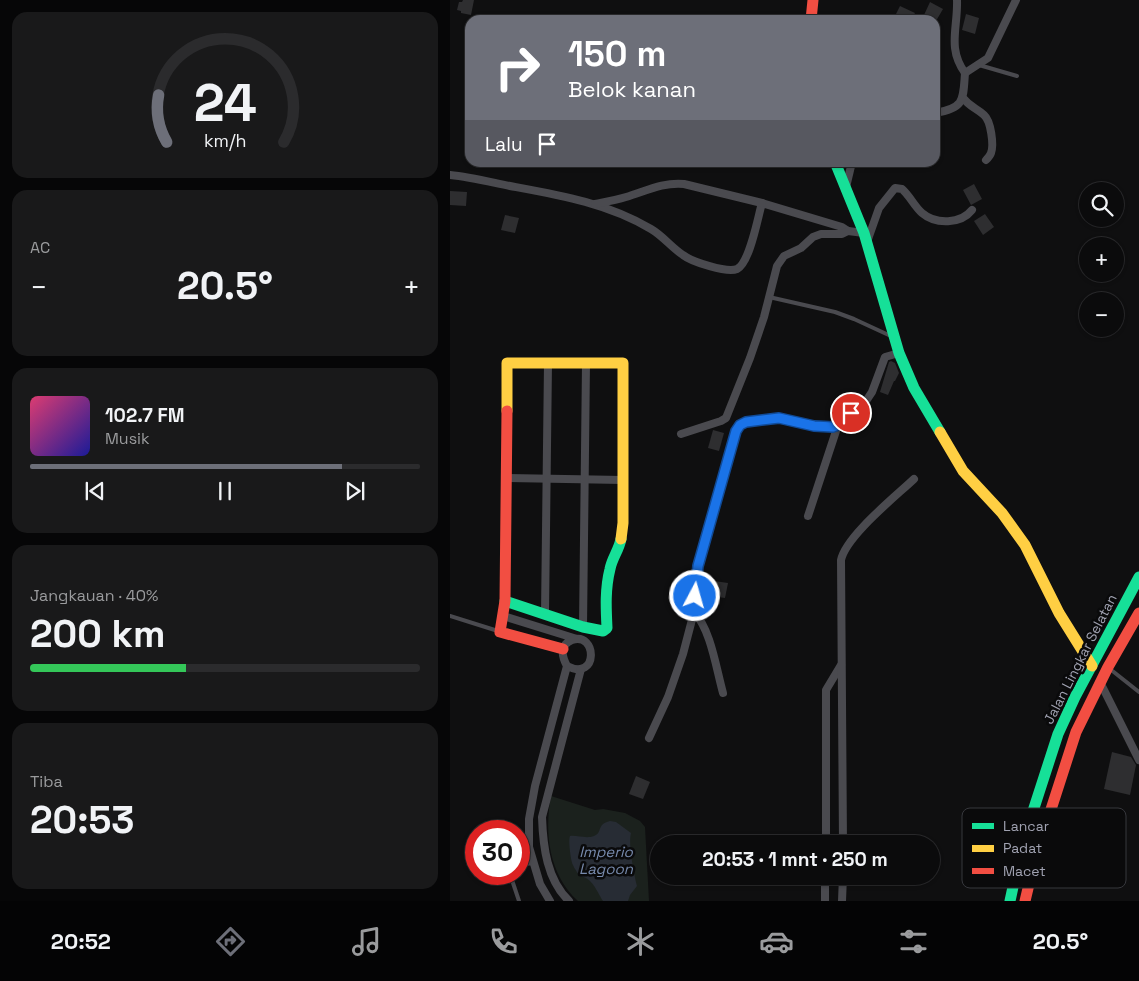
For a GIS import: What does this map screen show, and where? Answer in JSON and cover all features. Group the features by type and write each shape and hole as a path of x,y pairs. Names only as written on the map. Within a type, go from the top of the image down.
{"main road":[{"path":"812,15 813,0"},
{"path":"837,167 866,238 899,353 914,388 963,471 1002,513 1025,545 1059,613 1092,666"},
{"path":"505,601 583,627 603,631 607,628 606,590 610,566 620,546 623,523 623,363 507,363 505,601 500,632 563,649"},
{"name":"Jalan Lingkar Selatan","path":"1034,808 1058,734 1075,697 1138,580"},
{"name":"Jalan Lingkar Selatan","path":"1051,808 1076,732 1100,682 1139,613"},
{"name":"Jalan Lingkar Selatan","path":"1010,901 1013,888"},
{"name":"Jalan Lingkar Selatan","path":"1025,901 1028,888"}],"street":[{"path":"940,112 953,108 963,98 965,73 958,62 955,52 957,0"},
{"path":"965,73 988,58 1016,0"},
{"path":"963,98 972,108 985,116 989,123 992,147 991,154 986,160"},
{"path":"846,187 851,167"},
{"path":"450,175 466,176 595,204 635,220 657,232 691,260 731,270 740,267 747,257 762,202"},
{"path":"595,204 627,197 648,189 675,183 684,184 762,202 842,227 866,238 879,208 895,188 902,189 923,214 940,221 962,219 972,210"},
{"path":"681,434 726,418 748,364 764,317 777,266 784,256 801,248 813,237 821,234 842,234 848,231"},
{"path":"649,738 668,697 683,654 694,612 698,566 736,431 740,425 746,422 779,418 826,428 838,425 866,401 872,392 885,357 899,353"},
{"path":"545,614 548,363"},
{"path":"583,627 586,363"},
{"path":"808,516 838,425"},
{"path":"506,478 623,480"},
{"path":"842,835 840,564 842,555 854,536 914,479"},
{"path":"694,612 701,619 706,630 723,693"},
{"path":"503,616 578,639 585,642 591,648 592,657 588,664 581,669 574,669 567,666 562,658 563,649 571,640 578,639"},
{"path":"826,835 826,690 842,665"},
{"path":"550,901 540,884 533,863 529,847 529,819 567,666"},
{"path":"569,901 552,877 543,842 542,817 581,669"},
{"path":"1100,682 1139,760"},
{"path":"536,786 548,790"},
{"path":"540,884 552,877"},
{"path":"825,885 825,901"},
{"path":"842,901 843,885"}],"lane":[{"path":"979,65 1017,76"},
{"path":"768,296 836,312 895,338"},
{"path":"450,616 500,632"},
{"path":"1108,668 1139,692"},
{"path":"514,885 519,901"}],"shaded area":[{"path":"551,796 595,810 603,809 625,813 640,821 645,827 649,901 578,901 568,891 555,866 551,853 548,824"}],"water":[{"name":"Imperio Lagoon","path":"610,821 616,822 631,833 631,851 637,886 628,901 603,901 590,881 579,876 571,860 570,836 588,837 597,835 601,826"}],"building":[{"path":"474,0 471,15 457,10 459,2"},
{"path":"930,2 943,9 940,15 924,15"},
{"path":"900,6 915,13 914,15 896,15"},
{"path":"966,14 979,18 975,34 962,30"},
{"path":"974,184 982,199 971,205 963,190"},
{"path":"450,191 467,192 466,206 450,205"},
{"path":"985,214 994,227 983,235 974,221"},
{"path":"505,215 519,218 515,233 501,230"},
{"path":"889,362 895,363 899,373 888,395 880,392"},
{"path":"713,430 724,433 719,451 708,448"},
{"path":"714,581 728,583 725,598 711,596"},
{"path":"1112,752 1131,757 1136,765 1130,795 1104,789"},
{"path":"636,776 650,782 643,799 629,794"}],"traffic: fast":[{"path":"837,167 864,233 899,353 914,388 940,432"},
{"path":"505,601 583,627 603,631 607,628 606,598 608,576 621,539"},
{"path":"1034,808 1058,734 1075,697 1139,577"},
{"path":"1010,901 1013,888"}],"traffic: slow":[{"path":"507,411 507,363 623,363 623,523 621,539"},
{"path":"940,432 963,471 1002,513 1025,545 1059,613 1092,666"}],"traffic: jam":[{"path":"812,15 813,0"},
{"path":"507,411 505,601 500,632 563,649"},
{"path":"1051,808 1076,732 1108,667 1139,613"},
{"path":"1025,901 1028,888"}],"route":[{"path":"695,596 698,566 736,431 740,425 767,418 779,418 826,428 838,425 851,413"}]}
